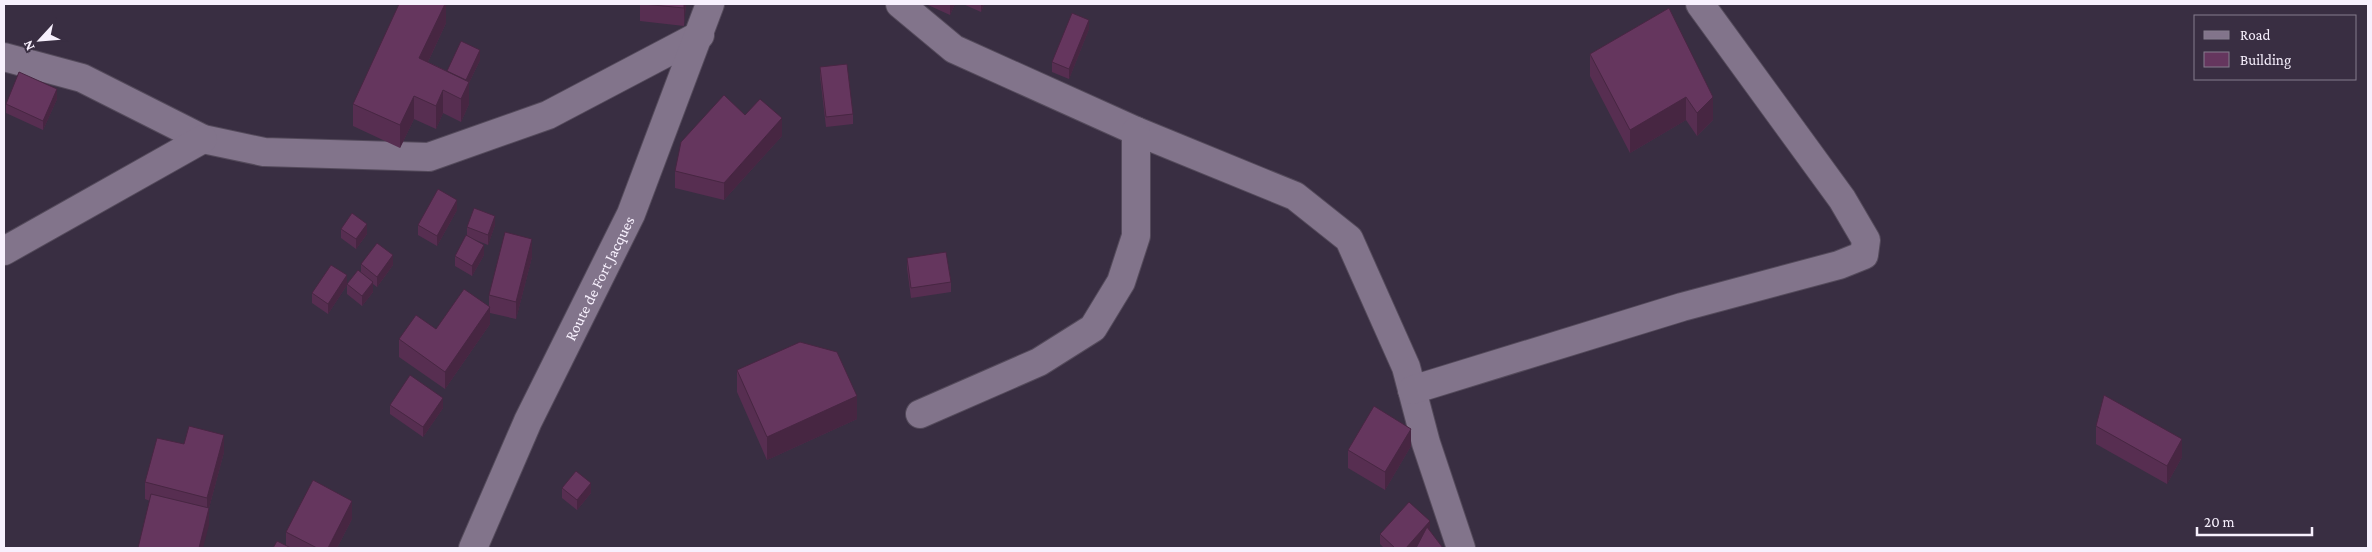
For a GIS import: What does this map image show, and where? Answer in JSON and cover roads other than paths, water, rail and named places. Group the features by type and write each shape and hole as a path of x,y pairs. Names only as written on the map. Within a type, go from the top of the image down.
{"street":[{"name":"Route de Fort Jacques","path":"473,548 528,421 631,214 700,35 710,4"},
{"path":"900,4 954,49 1136,131 1295,196 1349,239 1406,368 1426,443 1461,548"},
{"path":"1412,390 1682,307 1839,266 1864,255 1866,240 1842,199 1700,4"},
{"path":"4,56 82,78 202,140 264,152 429,157 548,115 700,35"},
{"path":"920,414 1039,362 1092,328 1121,282 1136,236 1136,131"},
{"path":"4,251 202,140"}]}
